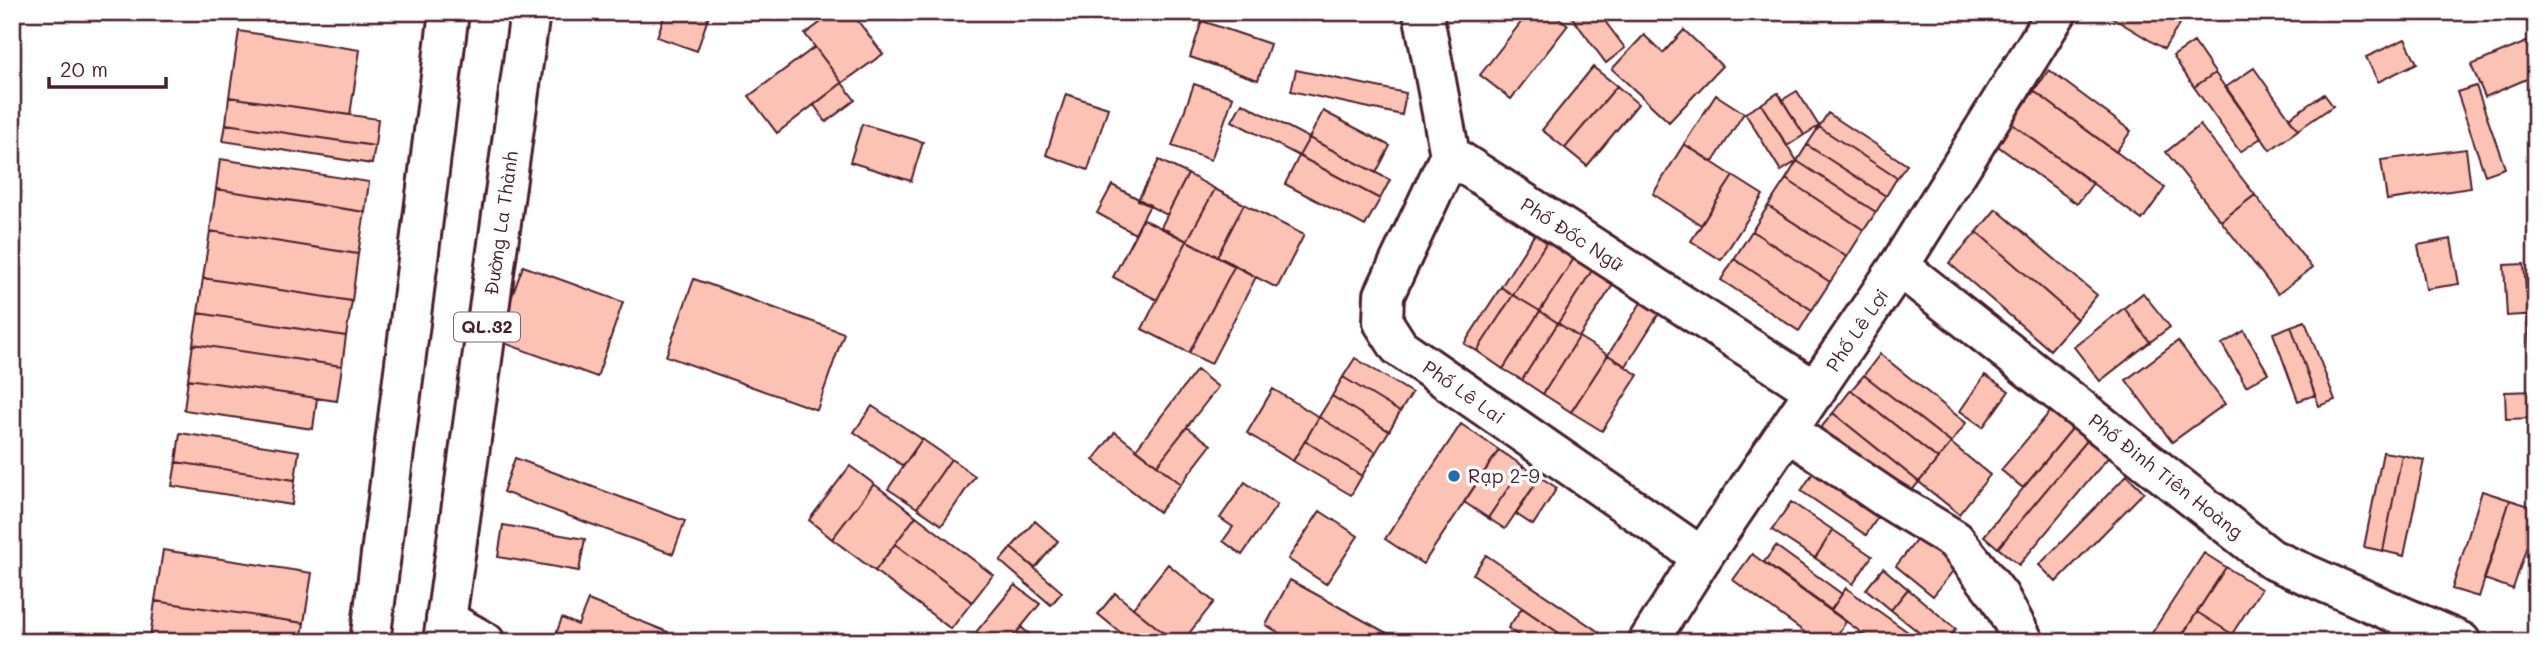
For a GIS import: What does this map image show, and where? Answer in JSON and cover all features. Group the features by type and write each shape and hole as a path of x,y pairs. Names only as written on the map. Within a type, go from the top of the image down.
{"main road":[{"path":"370,642 449,12"},
{"name":"Đường La Thành","path":"445,631 530,12"},
{"path":"1423,12 1450,155"},
{"name":"Phố Lê Lợi","path":"1648,642 1702,557 1899,266 2057,12"},
{"name":"Phố Đốc Ngữ","path":"1450,155 1816,391"},
{"name":"Phố Lê Lai","path":"1450,155 1384,295 1383,322 1399,347 1702,557"},
{"name":"Phố Đinh Tiên Hoàng","path":"1899,266 2271,559 2461,642"},
{"path":"1789,432 1886,498 1955,540 1999,596 2024,642"},
{"path":"445,631 485,642"}],"building":[{"path":"658,12 710,12 697,51 657,37 665,14"},
{"path":"835,12 851,12 883,54 842,83 805,34"},
{"path":"1529,12 1551,12 1568,25 1511,99 1480,75"},
{"path":"1568,12 1598,12 1625,48 1606,63"},
{"path":"2103,12 2165,12 2181,22 2164,49"},
{"path":"1202,21 1270,44 1258,80 1190,57"},
{"path":"1684,30 1722,66 1669,122 1612,69 1644,35 1663,53"},
{"path":"239,31 360,50 350,115 229,97"},
{"path":"2536,38 2536,75 2485,97 2471,65"},
{"path":"2405,39 2417,63 2378,82 2366,57"},
{"path":"2194,42 2215,73 2194,87 2173,56"},
{"path":"815,47 842,83 777,133 749,96"},
{"path":"1593,67 1617,86 1565,148 1542,130"},
{"path":"2254,68 2298,130 2270,150 2226,87"},
{"path":"1296,70 1406,93 1402,115 1291,91"},
{"path":"2049,70 2131,131 2116,152 2034,91"},
{"path":"2215,73 2261,138 2240,152 2194,87"},
{"path":"842,83 855,100 826,122 814,105"},
{"path":"1194,84 1233,97 1211,160 1172,146"},
{"path":"1617,86 1638,104 1587,166 1565,148"},
{"path":"2476,86 2505,168 2485,175 2457,92"},
{"path":"1797,91 1819,126 1804,135 1782,100"},
{"path":"2034,91 2165,188 2142,220 2011,123"},
{"path":"1778,93 1804,135 1787,146 1761,104"},
{"path":"1066,94 1108,108 1088,170 1046,155"},
{"path":"2324,94 2333,106 2298,130 2289,118"},
{"path":"1716,95 1744,113 1713,162 1684,144"},
{"path":"229,97 378,119 375,146 226,124"},
{"path":"1242,103 1309,138 1299,156 1232,121"},
{"path":"1761,104 1797,161 1781,171 1745,113"},
{"path":"1323,111 1390,146 1376,173 1309,138"},
{"path":"1828,113 1907,165 1897,178 1819,127"},
{"path":"2011,123 2093,183 2077,204 1995,144"},
{"path":"226,124 375,146 372,164 223,141"},
{"path":"862,124 923,142 911,181 850,162"},
{"path":"2200,125 2255,195 2221,221 2166,152"},
{"path":"1819,127 1897,178 1886,196 1807,145"},
{"path":"1309,138 1390,180 1380,199 1299,156"},
{"path":"1684,144 1733,176 1701,225 1653,194"},
{"path":"1807,145 1886,196 1876,212 1797,161"},
{"path":"2466,149 2471,188 2387,200 2381,160"},
{"path":"1299,156 1380,199 1365,226 1285,184"},
{"path":"220,159 369,182 365,212 216,189"},
{"path":"1159,160 1188,174 1167,215 1138,200"},
{"path":"1797,161 1876,212 1864,230 1786,179"},
{"path":"1188,174 1215,189 1187,241 1161,227"},
{"path":"1733,176 1763,195 1721,260 1691,241"},
{"path":"1786,179 1864,230 1847,257 1768,206"},
{"path":"1112,185 1150,205 1135,234 1097,213"},
{"path":"216,189 365,212 358,254 210,231"},
{"path":"1215,189 1244,204 1217,257 1187,241"},
{"path":"2255,195 2312,268 2278,294 2221,221"},
{"path":"1244,204 1304,235 1277,288 1217,257"},
{"path":"1768,206 1847,257 1830,282 1752,231"},
{"path":"1996,209 2097,295 2077,319 1977,232"},
{"path":"1143,219 1187,241 1157,300 1113,277"},
{"path":"1543,221 1555,229 1513,295 1501,287"},
{"path":"1555,229 1582,246 1540,311 1513,295"},
{"path":"210,231 358,254 352,301 203,278"},
{"path":"1752,231 1830,282 1812,310 1734,259"},
{"path":"1977,232 2077,319 2050,350 1949,263"},
{"path":"2451,239 2459,284 2426,289 2418,245"},
{"path":"1187,241 1235,265 1189,353 1142,329"},
{"path":"1582,246 1600,258 1558,323 1540,311"},
{"path":"1600,258 1622,271 1579,337 1558,323"},
{"path":"1734,259 1812,310 1799,331 1721,280"},
{"path":"2524,264 2526,291 2536,290 2536,314 2507,316 2504,265"},
{"path":"1235,265 1256,277 1211,364 1189,353"},
{"path":"523,266 623,302 597,377 496,340"},
{"path":"203,278 352,301 346,336 198,313"},
{"path":"694,279 844,333 817,410 666,356"},
{"path":"1501,287 1513,295 1477,351 1464,344"},
{"path":"1647,293 1665,304 1626,366 1608,355"},
{"path":"2143,293 2170,327 2150,342 2124,308"},
{"path":"1513,295 1540,311 1503,369 1477,351"},
{"path":"2124,308 2150,342 2100,381 2074,347"},
{"path":"1540,311 1558,323 1522,380 1503,369"},
{"path":"198,313 346,336 342,366 193,344"},
{"path":"2536,314 2536,372 2531,372 2528,315"},
{"path":"2305,321 2335,400 2319,406 2291,326"},
{"path":"1558,323 1579,337 1543,394 1522,380"},
{"path":"2291,326 2315,395 2298,401 2273,333"},
{"path":"2244,331 2268,373 2246,386 2222,344"},
{"path":"1579,337 1608,355 1571,412 1543,394"},
{"path":"2178,341 2225,404 2172,442 2126,380"},
{"path":"193,344 342,366 337,401 188,379"},
{"path":"1880,354 1966,423 1951,443 1864,375"},
{"path":"1608,355 1638,375 1602,431 1571,412"},
{"path":"1355,358 1412,393 1400,412 1343,377"},
{"path":"1197,370 1218,387 1157,465 1136,449"},
{"path":"1864,375 1951,443 1938,459 1851,390"},
{"path":"1985,375 2009,391 1983,427 1960,411"},
{"path":"1343,377 1400,412 1389,431 1332,396"},
{"path":"188,379 317,398 313,429 184,410"},
{"path":"1273,389 1319,417 1293,461 1247,433"},
{"path":"1851,390 1938,459 1919,482 1833,413"},
{"path":"2536,391 2536,418 2506,419 2505,392"},
{"path":"1332,396 1389,431 1376,452 1319,417"},
{"path":"872,406 922,439 903,466 854,432"},
{"path":"2054,407 2075,425 2023,488 2001,470"},
{"path":"1833,413 1919,482 1905,499 1819,430"},
{"path":"1319,417 1376,452 1362,476 1305,441"},
{"name":"Rạp 2-9","path":"1461,424 1499,450 1423,564 1385,539"},
{"path":"2075,425 2090,437 1998,548 1984,536"},
{"path":"1187,427 1211,445 1181,484 1157,465"},
{"path":"1115,432 1181,484 1159,512 1093,460"},
{"path":"180,433 299,451 295,480 176,462"},
{"path":"2090,437 2111,454 2019,565 1998,548"},
{"path":"922,439 951,459 917,508 888,489"},
{"path":"1305,441 1362,476 1351,495 1293,461"},
{"path":"1951,443 1990,475 1959,514 1919,482"},
{"path":"1499,450 1523,466 1488,518 1464,502"},
{"path":"2383,452 2402,455 2383,551 2364,547"},
{"path":"2402,455 2424,460 2404,556 2383,551"},
{"path":"515,458 685,521 673,554 503,492"},
{"path":"951,459 975,476 942,525 917,508"},
{"path":"176,462 295,480 292,505 172,486"},
{"path":"850,466 874,484 832,539 809,520"},
{"path":"1523,466 1540,477 1505,529 1488,518"},
{"path":"1817,467 1882,511 1866,535 1801,491"},
{"path":"2127,475 2144,492 2056,582 2039,565"},
{"path":"1540,477 1557,488 1533,525 1516,514"},
{"path":"1245,482 1277,505 1242,555 1223,541 1233,527 1220,518"},
{"path":"874,484 916,516 875,571 832,539"},
{"path":"2482,491 2510,500 2479,597 2452,589"},
{"path":"2510,500 2536,508 2536,518 2513,589 2484,579"},
{"path":"1791,502 1833,530 1815,558 1772,530"},
{"path":"1320,511 1358,536 1326,584 1288,559"},
{"path":"916,516 993,575 972,602 895,544"},
{"path":"1035,521 1058,541 1035,568 1011,548"},
{"path":"503,525 585,539 579,571 498,557"},
{"path":"1833,530 1872,556 1853,584 1815,558"},
{"path":"1922,533 1960,562 1933,596 1896,566"},
{"path":"895,544 972,602 951,629 875,571"},
{"path":"1776,546 1842,594 1831,610 1764,562"},
{"path":"1011,548 1062,592 1051,605 1000,561"},
{"path":"163,550 312,573 304,623 155,601"},
{"path":"2204,553 2226,567 2178,642 2151,642 2148,639"},
{"path":"1752,554 1846,622 1832,642 1818,642 1733,580"},
{"path":"1486,555 1599,632 1592,642 1572,642 1473,574"},
{"path":"1168,564 1214,602 1182,642 1175,642 1133,608"},
{"path":"2226,567 2261,589 2232,634 2197,612"},
{"path":"1883,568 1908,589 1891,610 1866,589"},
{"path":"1290,580 1403,642 1280,642 1284,636 1266,625"},
{"path":"1015,585 1040,604 1009,642 988,642 976,632"},
{"path":"1846,588 1908,632 1901,642 1874,642 1831,610"},
{"path":"1908,589 1956,629 1945,642 1931,642 1891,610"},
{"path":"1115,593 1175,642 1132,642 1098,614"},
{"path":"588,600 668,632 664,642 553,642 562,618 578,625"},
{"path":"155,601 304,623 301,642 176,642 150,638"},
{"path":"1522,608 1572,642 1527,642 1508,628"},
{"path":"2197,612 2232,634 2227,642 2178,642"},
{"path":"1021,627 1038,642 1009,642"},
{"path":"1701,633 1715,642 1695,642"},
{"path":"150,638 176,642 149,642"}],"place":[{"name":"Rạp 2-9","path":"1454,476"}]}
